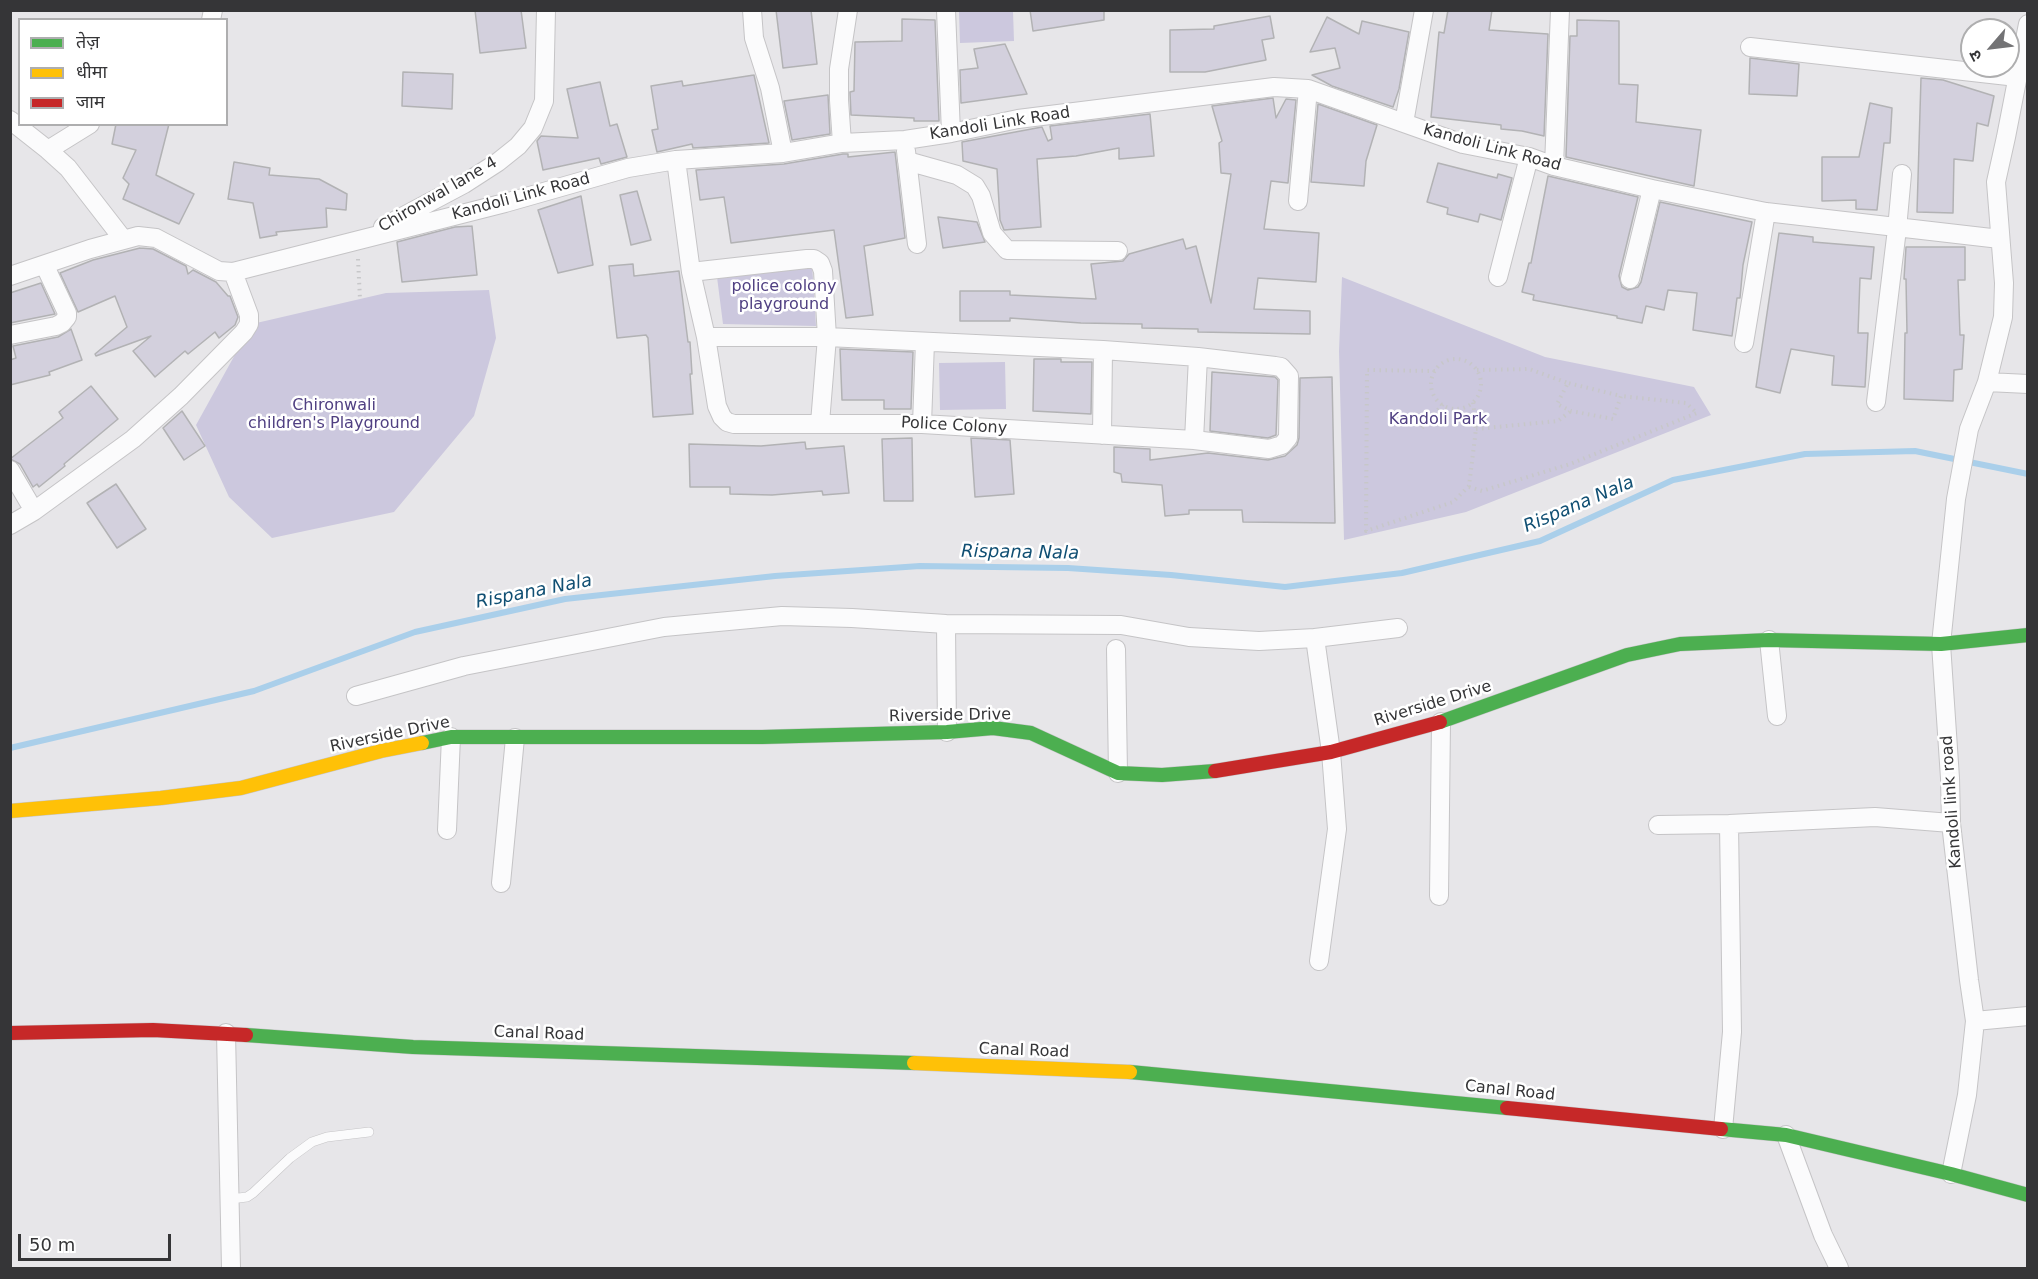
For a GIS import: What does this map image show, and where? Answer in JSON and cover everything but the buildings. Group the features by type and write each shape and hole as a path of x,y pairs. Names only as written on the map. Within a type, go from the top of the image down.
{"street":[{"name":"Chironwal lane 4","path":"357,241 464,184 518,146 533,128 544,101 546,10"},
{"path":"752,10 754,38 770,88 783,153"},
{"path":"842,143 838,100 839,69 848,10"},
{"path":"946,10 951,133"},
{"path":"1404,123 1424,10"},
{"path":"1554,166 1560,10"},
{"path":"2020,63 2027,30"},
{"path":"1750,47 1960,71"},
{"path":"2017,78 1996,182 2004,283 2003,316 1987,382 2028,384"},
{"name":"Kandoli Link Road","path":"233,272 505,203 628,168 676,160 783,153 842,143 905,140 951,133 1018,118 1274,87 1308,89 1463,144 1529,157 1554,166 1652,189 1766,212 1897,229 2000,239"},
{"path":"1298,201 1308,89"},
{"path":"10,120 68,168 123,239"},
{"path":"48,150 87,126"},
{"path":"905,140 917,244"},
{"path":"1498,277 1529,157"},
{"path":"676,160 691,272 706,337 826,337 1103,350 1198,357 1194,440"},
{"path":"908,161 957,175 975,186 981,196 992,233 1007,250 1118,251"},
{"path":"1876,402 1902,174"},
{"path":"1630,279 1652,189"},
{"path":"1744,343 1766,212"},
{"path":"10,276 123,239 138,236 156,238 219,271 233,272 249,315 249,324 244,332 181,396 133,439 34,511 10,525"},
{"path":"691,272 814,259 820,263 823,271 826,337 820,423"},
{"path":"10,335 56,326 67,318 67,313 45,266"},
{"name":"Police Colony","path":"706,337 717,406 722,417 734,424 922,424 1194,440 1269,449 1282,445 1288,438 1289,376 1286,371 1275,366 1198,357"},
{"path":"922,424 925,342"},
{"path":"1102,435 1103,350"},
{"name":"Kandoli link road","path":"1951,1174 1967,1095 1975,1021 1951,823 1941,644 1956,499 1969,429 1987,382"},
{"path":"10,470 34,511"},
{"path":"356,696 464,666 664,627 782,616 946,624 1121,625 1189,637 1259,641 1315,638 1398,628"},
{"path":"946,624 947,732"},
{"name":"Riverside Drive","path":"10,811 161,798 241,788 381,751 451,737 762,737 947,732 993,728 1031,733 1118,772 1162,775 1226,770 1331,752 1441,722 1627,655 1680,644 1769,640 1941,644 2028,635"},
{"path":"1315,638 1331,752 1337,829 1319,961"},
{"path":"1769,640 1776,716"},
{"path":"1116,649 1118,772"},
{"path":"1439,896 1441,722"},
{"path":"447,830 451,737"},
{"path":"501,883 514,738"},
{"path":"1658,825 1875,817 1951,823"},
{"path":"1723,1129 1732,1032 1729,824"},
{"path":"1975,1021 2028,1016"},
{"name":"Canal Road","path":"10,1033 153,1030 413,1047 1113,1070 1786,1135 1951,1174 2028,1195"},
{"path":"226,1033 231,1269"},
{"path":"1786,1135 1823,1235 1839,1269"}],"lane":[{"path":"230,1199 247,1197 253,1193 290,1158 312,1142 327,1137 369,1132"}],"path":[{"path":"357,241 360,299"},
{"path":"1456,359 1464,360 1477,370 1481,386 1479,394 1467,406 1458,408 1443,404 1433,393 1432,378 1440,364 1456,359"},
{"path":"1469,486 1482,491 1570,464 1697,413 1686,403 1621,396 1568,383 1529,369 1477,370"},
{"path":"1435,371 1367,370 1366,531 1453,502 1469,486 1476,429 1473,401"},
{"path":"1568,383 1557,404 1571,411 1613,419 1621,396"},
{"path":"1422,428 1443,404"},
{"path":"1476,429 1558,421 1571,411"}],"green space":[{"path":"959,11 1013,11 1014,41 960,43"},
{"name":"police colony playground","path":"812,264 816,326 723,324 717,277"},
{"name":"Kandoli Park","path":"1342,277 1545,357 1694,387 1711,415 1466,512 1344,540 1339,351"},
{"name":"Chironwali children's Playground","path":"489,290 496,338 474,416 394,512 272,538 229,497 196,425 252,324 386,293"},
{"path":"1005,362 1006,409 940,410 939,363"}],"waterway":[{"name":"Rispana Nala","path":"10,748 254,691 415,632 565,599 775,576 920,566 1068,568 1171,575 1285,587 1402,573 1540,541 1673,480 1805,454 1915,451 2028,474"}],"traffic: fast":[{"path":"1440,722 1627,655 1680,644 1769,640 1941,644 2028,635"},
{"path":"422,743 451,737 762,737 947,732 993,728 1031,733 1118,773 1162,775 1215,771"},
{"path":"246,1035 413,1047 914,1063"},
{"path":"1130,1072 1507,1108"},
{"path":"1721,1129 1786,1135 1951,1174 2028,1195"}],"traffic: slow":[{"path":"10,811 161,798 241,788 381,751 422,743"},
{"path":"914,1063 1130,1072"}],"traffic: jam":[{"path":"1215,771 1331,752 1440,722"},
{"path":"10,1033 153,1030 246,1035"},
{"path":"1507,1108 1721,1129"}]}
